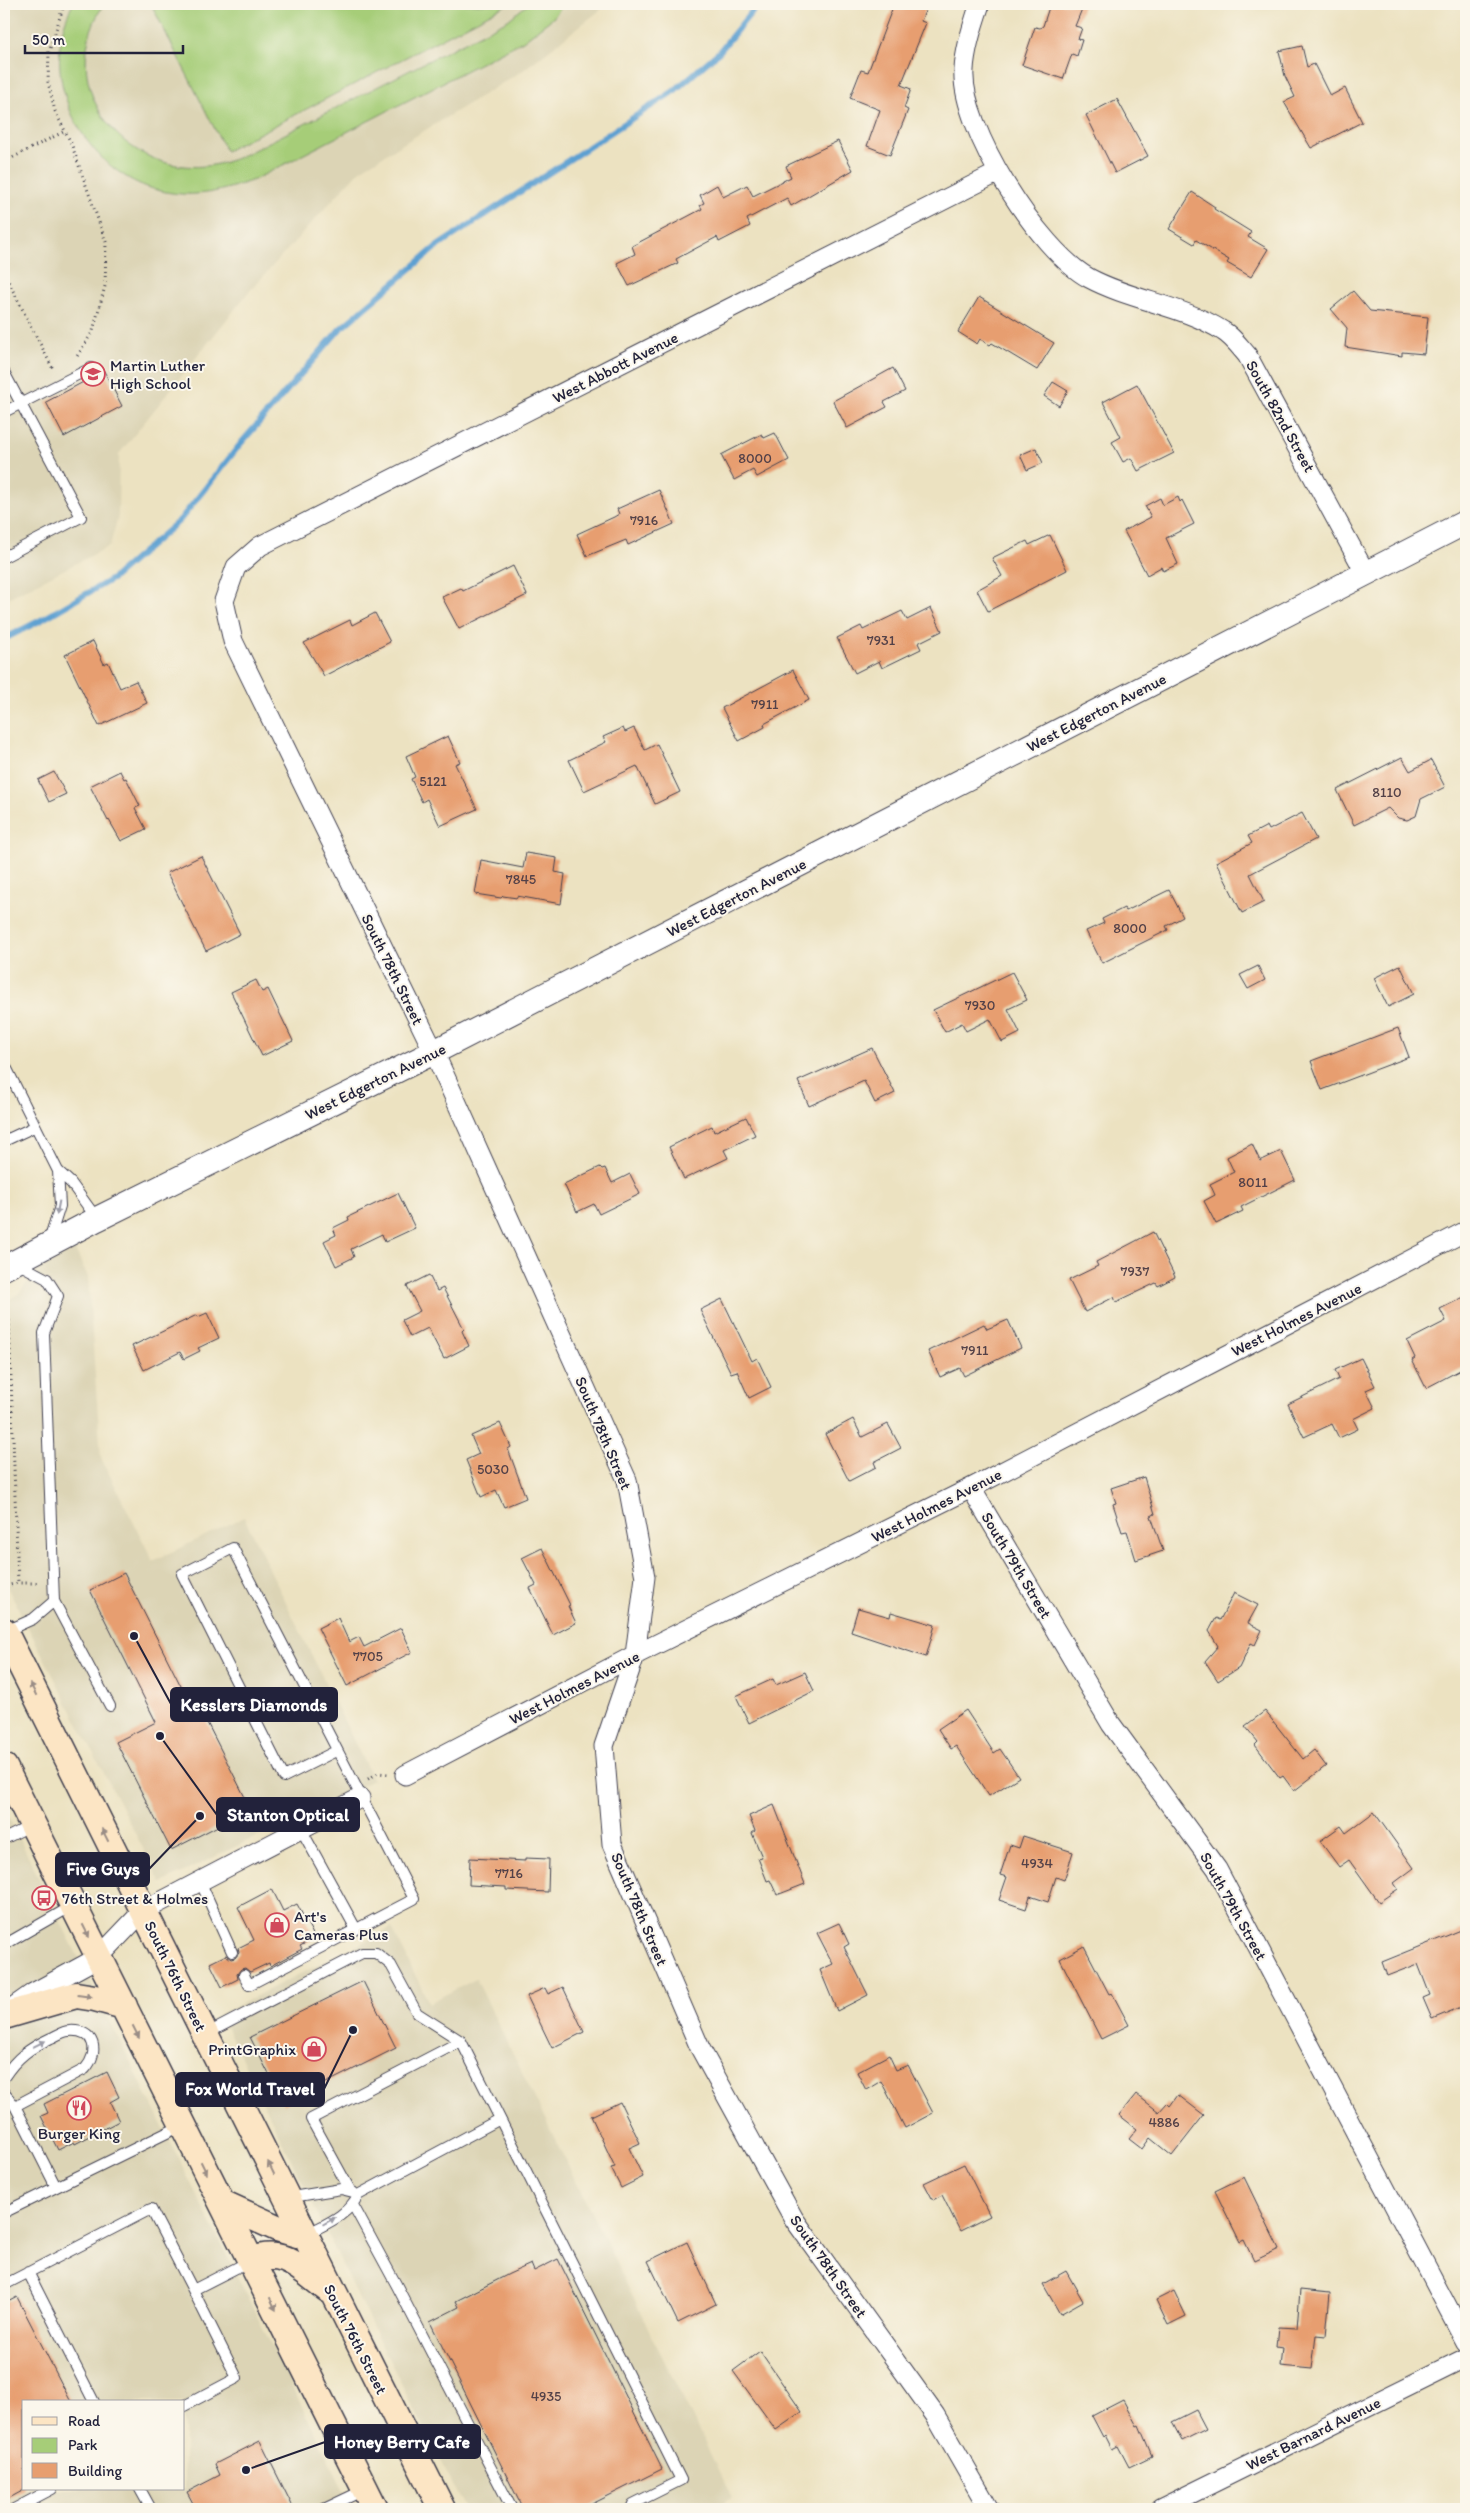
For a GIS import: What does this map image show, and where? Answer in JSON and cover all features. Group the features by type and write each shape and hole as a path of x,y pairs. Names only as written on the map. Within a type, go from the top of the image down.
{"main road":[{"name":"South 76th Street","path":"6,1639 442,2509"},
{"path":"4,1767 370,2499"},
{"path":"4,2014 76,1995 124,2006"},
{"path":"222,2203 277,2228 304,2236"},
{"path":"251,2261 264,2255 277,2256 288,2260 333,2292"}],"street":[{"name":"South 82nd Street","path":"980,4 964,70 969,111 998,173 1030,219 1061,256 1088,278 1118,292 1192,314 1225,332 1247,355 1366,574"},
{"name":"West Abbott Avenue","path":"236,567 260,546 998,173"},
{"name":"West Edgerton Avenue","path":"9,1265 97,1219 434,1052 1466,522"},
{"name":"South 78th Street","path":"236,567 224,601 233,641 434,1052 627,1480 645,1576 635,1655 604,1746 612,1844 700,2048 794,2220 935,2415 989,2509"},
{"name":"West Holmes Avenue","path":"404,1775 635,1655 971,1488 1466,1231"},
{"name":"South 79th Street","path":"971,1488 1111,1724 1217,1869 1466,2342"},
{"path":"4,2014 33,1993 99,1957 143,1911 301,1829 357,1792"},
{"name":"West Barnard Avenue","path":"1160,2509 1466,2358"}],"lane":[{"path":"4,412 91,368"},
{"path":"4,372 81,517 4,557"},
{"path":"4,1063 34,1127 58,1171 71,1183 97,1219"},
{"path":"4,1141 34,1127"},
{"path":"48,1245 60,1206 58,1171"},
{"path":"9,1265 47,1279 58,1296 44,1334 54,1601 110,1706"},
{"path":"244,1976 249,1985 414,1899 357,1792 233,1548 182,1574 284,1777 336,1751"},
{"path":"6,1639 54,1601"},
{"path":"4,1839 33,1825"},
{"path":"301,1829 356,1929"},
{"path":"200,1881 232,1952"},
{"path":"4,1945 73,1905"},
{"path":"205,2035 362,1953 376,1953 391,1965 417,2013 461,2042 681,2480 633,2504 631,2509"},
{"path":"4,2077 16,2059 28,2049 67,2030 80,2032 90,2038 94,2048 94,2059 85,2069 14,2106"},
{"path":"461,2042 312,2119 354,2192 353,2206 397,2286 512,2509"},
{"path":"4,2093 14,2106 56,2187"},
{"path":"286,2198 341,2189 354,2192 500,2119"},
{"path":"4,2209 5,2212 183,2125"},
{"path":"304,2236 353,2206"},
{"path":"4,2285 151,2209 237,2378 185,2405"},
{"path":"193,2290 251,2261"},
{"path":"28,2272 93,2400"},
{"path":"14,2509 50,2490"},
{"path":"140,2490 150,2509"},
{"path":"324,2509 370,2499"}],"path":[{"path":"4,273 53,370 63,382 93,332 105,286 106,242 65,131 55,111 48,82 49,52 64,4"},
{"path":"4,162 65,131"},
{"path":"9,1320 18,1583"},
{"path":"6,1586 18,1583 53,1583"},
{"path":"357,1792 378,1773 404,1775"}],"shaded area":[{"name":"Martin Luther High School","path":"4,4 608,4 522,71 360,170 247,294 119,454 118,516 110,546 4,600"},
{"path":"74,1247 88,1277 101,1458 153,1561 244,1517 373,1780 161,1883 4,1581 4,1302 18,1294 44,1264"},
{"path":"4,1808 353,2509 4,2509"},
{"path":"392,1928 429,2003 476,1979 732,2498 710,2509 465,2509 375,2332 220,2014"}],"green space":[{"path":"73,4 104,4 89,38 87,72 96,104 114,131 139,151 170,164 205,166 242,156 508,20 528,4 563,4 554,17 523,41 254,180 209,193 186,194 161,191 134,181 109,165 89,143 74,118 63,90 59,61 62,32"},
{"path":"151,4 506,4 506,5 226,151"}],"building":[{"path":"894,4 928,4 921,21 926,23 901,85 911,89 904,108 908,110 890,155 867,146 880,110 850,98 861,70 868,72"},
{"path":"1050,4 1084,4 1075,26 1082,28 1078,39 1082,40 1077,56 1072,54 1063,79 1022,65 1035,27 1040,28 1043,26"},
{"path":"1302,46 1307,67 1314,64 1330,96 1345,88 1362,122 1311,148 1284,102 1295,97 1285,76 1279,51"},
{"path":"1117,99 1148,156 1115,173 1086,115"},
{"path":"838,141 853,170 791,206 787,198 747,219 750,226 719,242 717,237 676,259 678,263 629,286 617,263 635,254 632,246 702,209 700,205 704,203 700,195 717,185 723,197 747,185 753,196 791,177 786,166"},
{"path":"1192,192 1215,207 1214,209 1251,232 1248,237 1268,249 1251,277 1227,263 1229,260 1196,240 1194,244 1169,229"},
{"path":"1353,291 1370,311 1428,317 1424,354 1402,352 1402,356 1345,347 1347,328 1331,309"},
{"path":"979,297 1054,343 1037,370 992,343 990,345 980,339 977,344 958,332"},
{"path":"893,368 905,391 884,402 887,407 847,428 833,401"},
{"path":"104,371 122,406 64,437 46,402"},
{"path":"1053,382 1068,391 1059,406 1044,396"},
{"path":"1137,384 1174,453 1138,471 1131,458 1123,462 1112,442 1121,437 1103,402"},
{"path":"775,433 789,460 757,477 753,470 734,480 721,455 762,434 764,438"},
{"path":"1036,448 1043,463 1027,470 1020,455"},
{"path":"659,490 674,524 628,545 626,540 587,556 577,534 619,514 617,509"},
{"path":"1178,497 1180,502 1182,500 1194,524 1166,538 1178,564 1163,571 1161,567 1147,575 1124,531 1151,517 1145,506 1160,498 1163,505"},
{"path":"1050,535 1067,570 988,611 977,590 1002,576 992,558 1027,541 1029,545"},
{"path":"513,566 527,595 459,629 442,597 461,588 463,591"},
{"path":"931,608 942,631 918,643 921,649 882,668 879,661 855,673 837,638 861,626 863,630 902,611 907,620"},
{"path":"375,613 390,642 324,676 304,643 350,620 352,625"},
{"path":"93,641 104,664 108,662 120,688 136,681 147,703 99,726 65,655"},
{"path":"793,670 809,700 764,724 765,727 739,741 722,708"},
{"path":"623,728 625,732 634,728 645,750 657,744 680,792 655,804 637,766 584,791 569,760 606,742 603,737"},
{"path":"448,736 460,762 455,764 477,809 440,826 427,799 422,802 411,779 415,777 406,756"},
{"path":"1402,757 1410,771 1431,760 1445,787 1421,799 1416,816 1407,820 1398,818 1388,808 1354,825 1337,790"},
{"path":"120,771 124,779 126,778 140,806 135,808 146,829 121,841 108,821 90,786"},
{"path":"54,772 66,794 49,802 38,780"},
{"path":"1302,813 1316,839 1250,874 1264,902 1242,913 1216,862 1252,843 1248,836 1267,826 1269,830"},
{"path":"526,853 557,858 555,872 565,874 561,904 517,896 517,898 503,896 501,898 475,894 481,860 523,868"},
{"path":"201,856 240,934 206,951 167,873"},
{"path":"1169,890 1183,917 1166,926 1168,930 1102,963 1086,931 1104,923 1102,919 1124,908 1126,911"},
{"path":"1400,965 1414,994 1388,1007 1374,978"},
{"path":"1258,966 1265,980 1248,989 1240,975"},
{"path":"1012,972 1027,1000 1008,1009 1020,1033 1002,1042 990,1019 966,1031 962,1023 945,1032 933,1010"},
{"path":"256,980 262,992 268,989 293,1041 262,1056 231,992"},
{"path":"1398,1028 1409,1057 1322,1090 1311,1061"},
{"path":"872,1048 895,1093 875,1103 864,1081 809,1106 798,1081"},
{"path":"746,1117 755,1135 724,1150 728,1158 684,1179 669,1147 712,1126 714,1132"},
{"path":"1252,1144 1260,1161 1281,1151 1295,1180 1241,1207 1243,1211 1216,1224 1204,1201 1215,1195 1210,1184 1234,1172 1227,1157"},
{"path":"600,1167 602,1169 605,1168 612,1183 630,1174 640,1194 599,1214 594,1204 577,1212 564,1184"},
{"path":"398,1193 415,1228 385,1242 382,1234 351,1249 354,1257 336,1266 324,1241 336,1235 333,1228 349,1220 348,1217"},
{"path":"1153,1232 1175,1277 1158,1286 1156,1283 1116,1302 1114,1297 1085,1312 1069,1280 1098,1266 1096,1262"},
{"path":"429,1275 437,1291 443,1288 464,1329 462,1331 469,1346 444,1359 428,1328 410,1337 402,1320 420,1311 407,1286"},
{"path":"1466,1296 1466,1367 1426,1388 1412,1360 1415,1358 1407,1341 1446,1321 1440,1309"},
{"path":"722,1299 752,1361 757,1358 771,1387 749,1398 737,1371 731,1373 700,1310"},
{"path":"207,1313 219,1338 198,1348 200,1351 184,1359 180,1352 144,1370 132,1346 197,1315 198,1317"},
{"path":"1008,1320 1021,1348 964,1376 960,1368 940,1377 928,1351 984,1324 987,1329"},
{"path":"1361,1358 1375,1386 1366,1390 1375,1408 1353,1419 1358,1429 1339,1438 1332,1424 1304,1437 1288,1404 1339,1379 1335,1370"},
{"path":"853,1419 862,1437 888,1424 901,1448 874,1462 876,1467 849,1481 825,1434"},
{"path":"500,1423 511,1447 508,1449 526,1498 504,1507 496,1490 481,1497 466,1460 479,1454 471,1436"},
{"path":"1144,1477 1155,1514 1151,1516 1163,1551 1136,1560 1127,1531 1122,1532 1113,1504 1116,1503 1111,1488"},
{"path":"542,1548 570,1605 568,1606 576,1623 553,1635 530,1588 536,1585 522,1558"},
{"path":"124,1573 190,1704 196,1701 251,1809 171,1850 116,1742 156,1722 90,1590"},
{"path":"1234,1593 1258,1605 1248,1623 1262,1630 1255,1645 1251,1643 1239,1668 1218,1681 1205,1661 1218,1646 1209,1631 1216,1618 1220,1620"},
{"path":"858,1608 890,1617 891,1612 935,1625 926,1657 851,1632"},
{"path":"338,1618 349,1642 359,1637 364,1647 401,1628 412,1652 347,1686 318,1628"},
{"path":"805,1672 814,1691 749,1723 736,1696 773,1679 776,1685"},
{"path":"966,1710 994,1753 1000,1749 1019,1777 989,1796 956,1746 951,1749 938,1729"},
{"path":"1265,1711 1303,1759 1314,1750 1326,1766 1294,1791 1283,1776 1280,1778 1255,1745 1258,1742 1245,1726"},
{"path":"774,1805 805,1884 777,1895 770,1880 767,1881 758,1858 762,1857 752,1833 755,1831 749,1816"},
{"path":"1374,1812 1414,1868 1394,1883 1398,1889 1379,1902 1349,1860 1339,1867 1320,1841 1341,1826 1346,1833"},
{"path":"1023,1836 1073,1852 1064,1880 1056,1877 1048,1902 1030,1896 1026,1909 999,1900 1007,1877 1000,1875 1010,1845 1019,1848"},
{"path":"470,1858 525,1861 525,1858 549,1859 548,1892 506,1890 506,1887 469,1885"},
{"name":"Art's Cameras Plus","path":"272,1889 283,1911 297,1904 315,1938 300,1946 302,1949 270,1966 269,1963 250,1972 245,1968 241,1969 237,1974 238,1979 222,1987 210,1963 226,1955 231,1959 235,1958 239,1953 238,1948 254,1940 238,1907"},
{"path":"839,1923 849,1944 844,1947 868,1995 837,2011 820,1970 833,1964 817,1933"},
{"path":"1466,1928 1466,2005 1432,2019 1423,1998 1430,1995 1418,1964 1387,1976 1382,1962"},
{"path":"1084,1946 1109,1994 1112,1993 1129,2025 1101,2039 1060,1959"},
{"path":"363,1981 396,2048 284,2104 250,2037"},
{"path":"563,1987 584,2032 552,2048 527,1996 545,1988 548,1994"},
{"path":"889,2055 896,2070 908,2065 933,2113 905,2128 881,2081 866,2090 857,2072"},
{"name":"Burger King","path":"107,2072 119,2097 110,2102 119,2121 75,2144 74,2142 58,2150 41,2116 48,2113 44,2104"},
{"path":"1136,2094 1159,2112 1167,2103 1170,2106 1178,2095 1204,2115 1172,2156 1150,2138 1142,2149 1129,2139 1137,2129 1119,2115"},
{"path":"620,2102 640,2143 629,2148 643,2177 621,2188 611,2168 615,2167 591,2116"},
{"path":"964,2164 990,2216 960,2231 942,2195 933,2200 924,2183"},
{"path":"1244,2177 1279,2249 1254,2261 1244,2240 1240,2242 1215,2191"},
{"path":"687,2242 716,2304 678,2323 648,2261"},
{"path":"558,2259 662,2469 582,2509 523,2509 430,2322 459,2307 456,2301 509,2274 531,2264 534,2271"},
{"path":"1066,2271 1083,2301 1060,2314 1043,2284"},
{"path":"1300,2290 1330,2293 1326,2336 1316,2335 1312,2369 1280,2366 1282,2348 1276,2347 1278,2327 1297,2328"},
{"path":"1174,2291 1186,2316 1168,2325 1156,2300"},
{"path":"17,2297 70,2400 22,2400 22,2490 24,2490 4,2501 4,2304"},
{"path":"760,2351 802,2412 776,2430 733,2371"},
{"path":"1123,2400 1137,2426 1139,2425 1152,2456 1129,2467 1118,2446 1112,2449 1105,2435 1103,2437 1092,2416"},
{"path":"1196,2410 1206,2429 1182,2441 1172,2422"},
{"path":"260,2441 294,2509 196,2509 187,2492 220,2475 215,2464"}],"waterway":[{"path":"4,639 112,579 180,520 242,442 340,329 436,247 674,91 719,52 758,4"}],"place":[{"name":"Martin Luther High School","path":"93,374"},
{"name":"Kesslers Diamonds","path":"134,1636"},
{"name":"Stanton Optical","path":"160,1736"},
{"name":"Five Guys","path":"200,1816"},
{"name":"76th Street & Holmes","path":"44,1898"},
{"name":"Art's Cameras Plus","path":"277,1925"},
{"name":"Fox World Travel","path":"353,2030"},
{"name":"PrintGraphix","path":"314,2049"},
{"name":"Burger King","path":"79,2108"},
{"name":"Honey Berry Cafe","path":"246,2470"}]}
